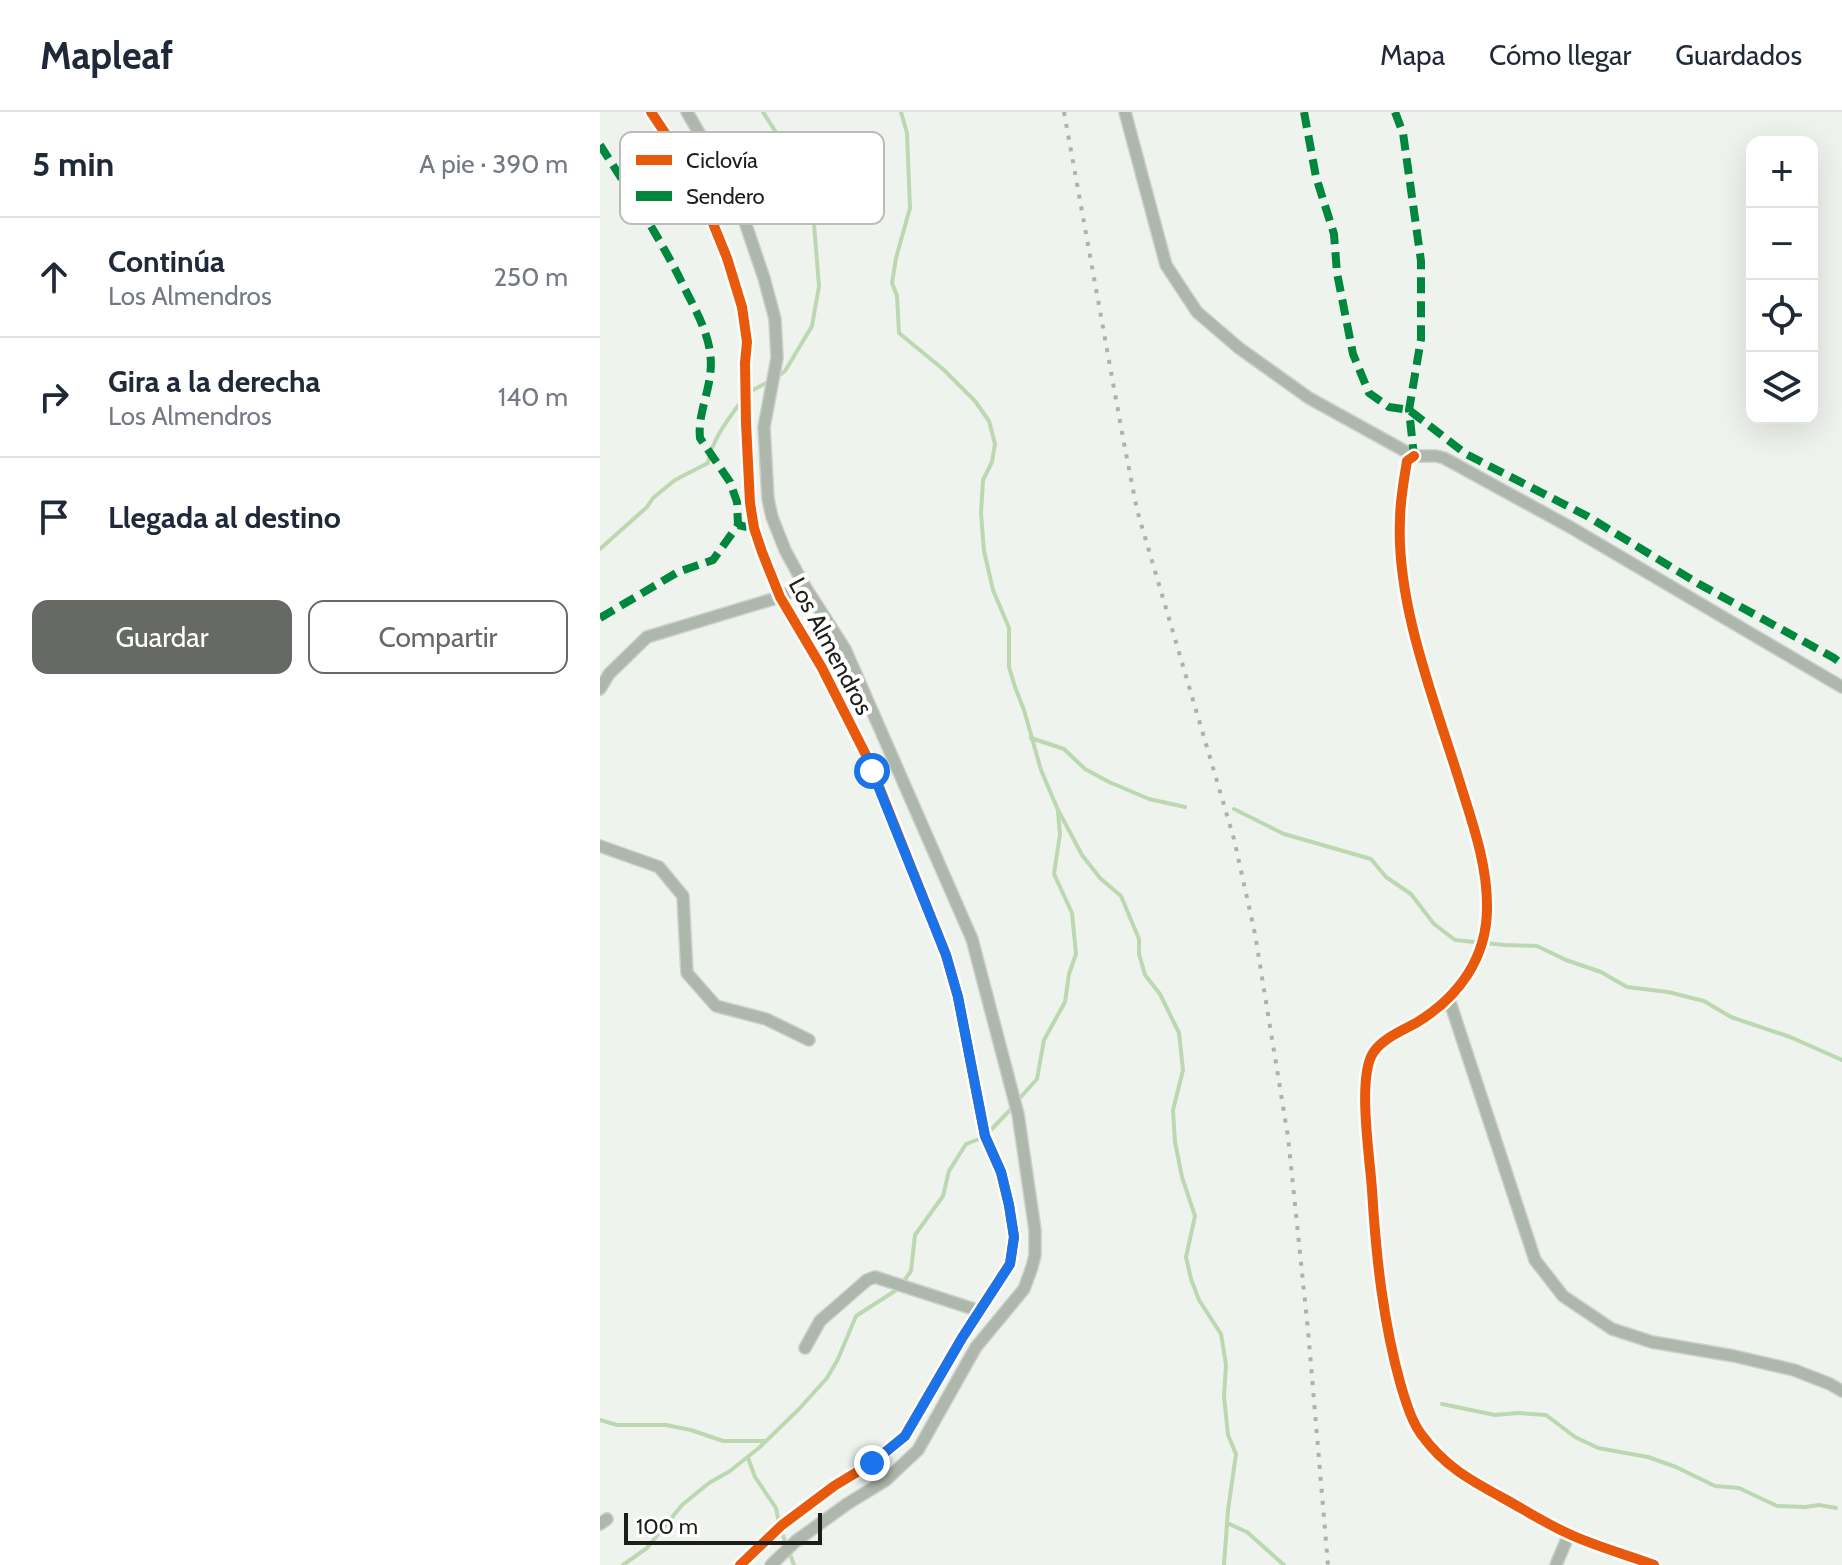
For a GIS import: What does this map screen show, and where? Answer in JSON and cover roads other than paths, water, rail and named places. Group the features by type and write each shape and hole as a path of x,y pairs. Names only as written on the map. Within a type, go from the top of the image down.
{"street":[{"name":"Los Almendros","path":"651,112 664,132"},
{"name":"Los Almendros","path":"687,112 700,132"},
{"path":"1125,112 1166,265 1197,312 1239,348 1309,398 1414,456 1444,458 1570,527 1842,687"},
{"name":"Los Almendros","path":"713,224 742,307 747,342 746,423 752,519 780,597 822,668 868,759 946,955 958,997 985,1136 1001,1172 1014,1237 1010,1264 962,1338 905,1436 872,1463 834,1486 782,1525 740,1565"},
{"name":"Los Almendros","path":"744,224 772,306 777,345 764,427 772,517 804,585 845,649 972,939 1018,1114 1036,1243 1024,1289 976,1347 918,1450 886,1480 796,1541 771,1565"},
{"path":"1414,456 1407,461 1400,521 1406,594 1486,881 1488,909 1480,948 1466,979 1433,1012 1381,1043 1372,1054 1367,1068 1365,1095 1375,1247 1394,1361 1418,1431 1458,1473 1569,1534 1654,1565"},
{"path":"600,689 609,674 647,637 780,597 804,585"},
{"path":"600,846 659,867 683,896 687,973 716,1006 766,1019 809,1040"},
{"path":"1449,999 1535,1260 1563,1296 1612,1329 1652,1342 1794,1370 1842,1391"},
{"path":"805,1348 820,1321 867,1280 875,1277 980,1311"},
{"path":"994,1289 1018,1296"},
{"path":"1556,1565 1569,1534"}],"waterway":[{"path":"763,112 776,132"},
{"path":"901,112 907,133 910,208 892,283 897,296 899,333 944,370 975,401 989,421 995,444 992,462 983,480 981,513 984,551 993,590 1009,628 1009,667 1015,687 1041,770 1058,810 1082,855 1100,878 1121,896 1139,939 1139,954 1145,975 1160,994 1179,1033 1183,1070 1173,1110 1175,1142 1195,1216 1186,1257 1199,1300 1221,1334 1226,1365 1224,1396 1228,1435 1236,1454 1224,1565"},
{"path":"777,377 785,371 812,326 819,286 814,224"},
{"path":"749,392 770,381"},
{"path":"600,549 675,480 708,463 717,437 743,399"},
{"path":"1031,738 1064,749 1085,769 1109,782 1149,799 1185,807"},
{"path":"1234,809 1284,834 1371,859 1386,877 1411,894 1434,924 1455,940 1537,946 1601,972 1627,987 1668,992 1704,1001 1731,1017 1790,1037 1842,1060"},
{"path":"1018,1100 1037,1079 1044,1040 1065,1002 1076,954 1072,913 1054,874 1060,834 1058,812"},
{"path":"988,1133 1013,1107"},
{"path":"623,1565 647,1548 682,1505 760,1447 827,1378 856,1316 898,1289 911,1271 915,1235 943,1196 949,1171 966,1144 982,1138"},
{"path":"1442,1404 1495,1415 1546,1415 1575,1437 1598,1448 1648,1457 1715,1486 1739,1488 1777,1506 1819,1505 1836,1508"},
{"path":"600,1420 617,1425 666,1425 723,1441 766,1441"},
{"path":"748,1458 755,1477 776,1508 794,1565"},
{"path":"1227,1523 1247,1532 1284,1565"}],"railway":[{"path":"1064,112 1137,510 1234,839 1255,934 1288,1137 1328,1565"}]}
